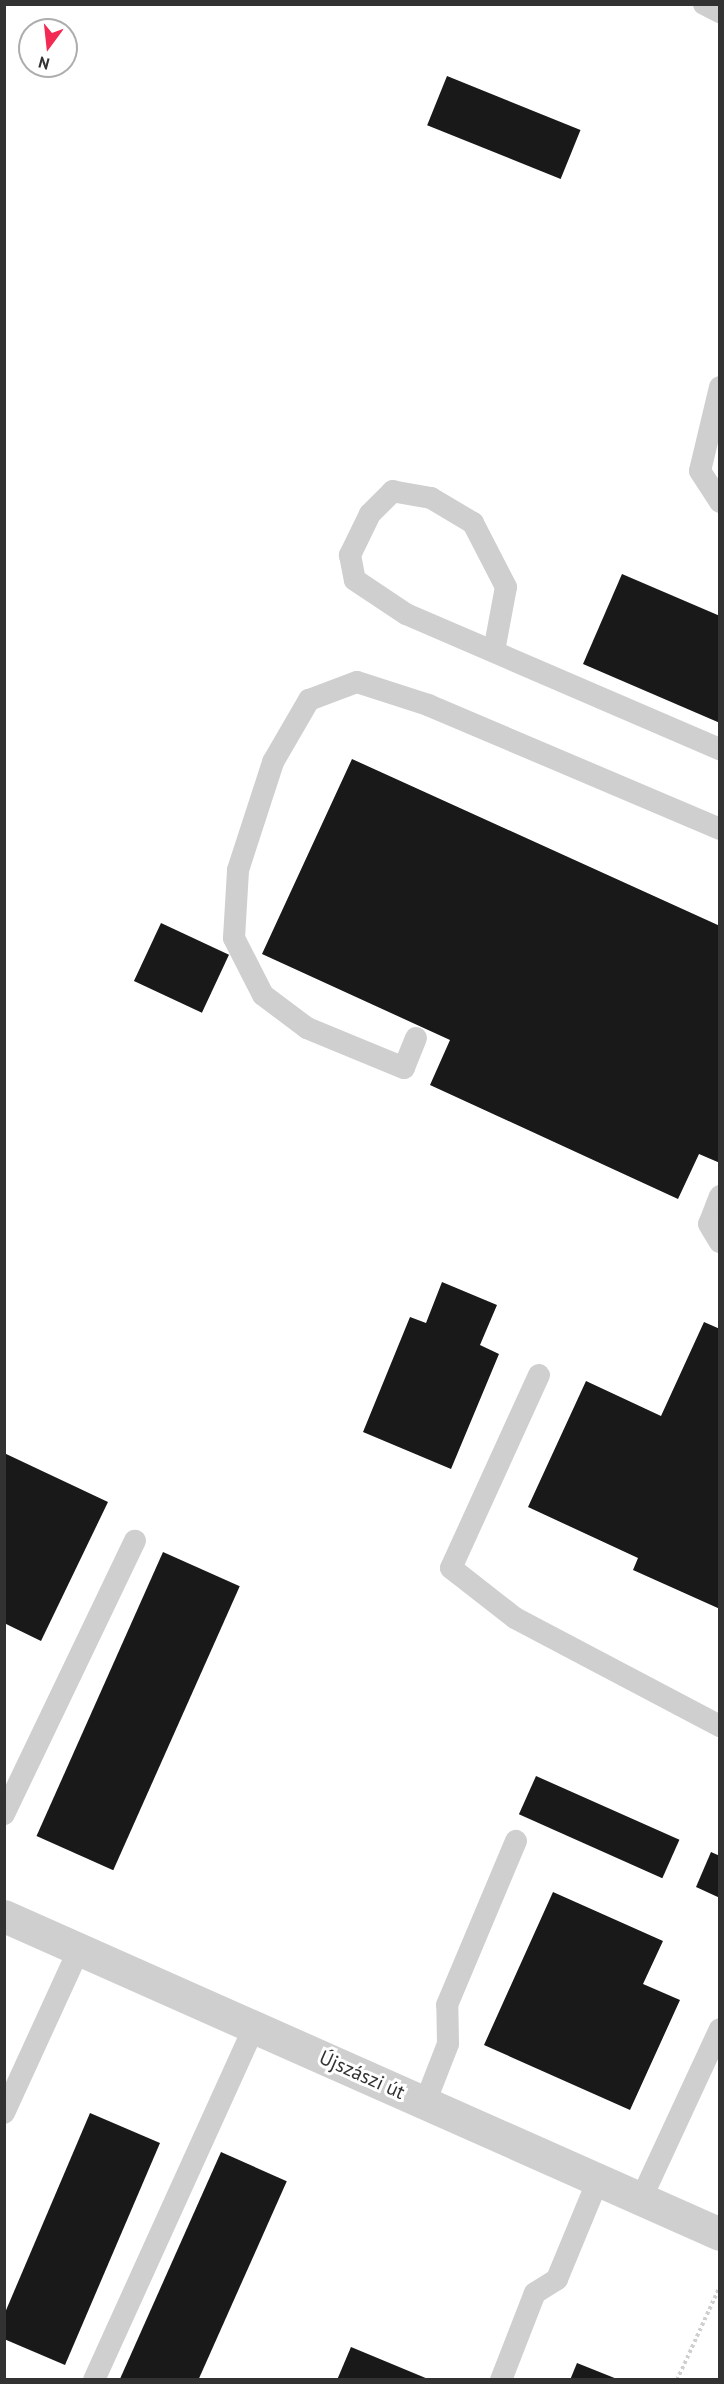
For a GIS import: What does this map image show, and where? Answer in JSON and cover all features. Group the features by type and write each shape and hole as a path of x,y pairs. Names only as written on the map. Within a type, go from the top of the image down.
{"street":[{"name":"Újszászi út","path":"4,1916 720,2234"}],"lane":[{"path":"704,4 720,12"},
{"path":"720,387 700,471 720,502"},
{"path":"494,651 506,587 473,523 431,498 393,491 370,514 350,555 355,580 406,614 720,749"},
{"path":"416,1038 404,1068 307,1029 263,995 234,938 238,870 273,762 309,700 357,682 407,698 720,829"},
{"path":"720,1196 709,1224 720,1242"},
{"path":"539,1375 451,1568 515,1618 720,1726"},
{"path":"4,1814 135,1541"},
{"path":"425,2103 448,2044 447,2005 516,1841"},
{"path":"4,2113 79,1949"},
{"path":"94,2379 254,2027"},
{"path":"641,2199 720,2029"},
{"path":"501,2379 536,2293 557,2278 598,2180"}],"path":[{"path":"677,2379 720,2286"}],"building":[{"path":"447,76 581,130 561,179 427,125"},
{"path":"622,574 720,616 720,723 583,664"},
{"path":"352,759 720,926 720,1163 699,1154 678,1199 430,1085 450,1040 262,954"},
{"path":"161,923 229,955 202,1013 134,981"},
{"path":"442,1282 497,1305 480,1345 499,1354 451,1469 363,1432 410,1317 426,1323"},
{"path":"704,1322 720,1329 720,1609 633,1570 638,1558 528,1507 586,1381 661,1416"},
{"path":"4,1453 108,1502 41,1641 4,1623"},
{"path":"163,1552 240,1586 113,1870 37,1836"},
{"path":"536,1776 679,1840 662,1878 519,1814"},
{"path":"711,1852 720,1856 720,1898 696,1887"},
{"path":"553,1892 663,1941 643,1984 680,2000 630,2110 484,2045"},
{"path":"90,2113 160,2143 65,2365 4,2339 4,2315"},
{"path":"221,2152 287,2181 198,2380 120,2379"},
{"path":"351,2347 428,2379 428,2380 337,2380"},
{"path":"577,2363 617,2379 617,2380 570,2380"}]}
